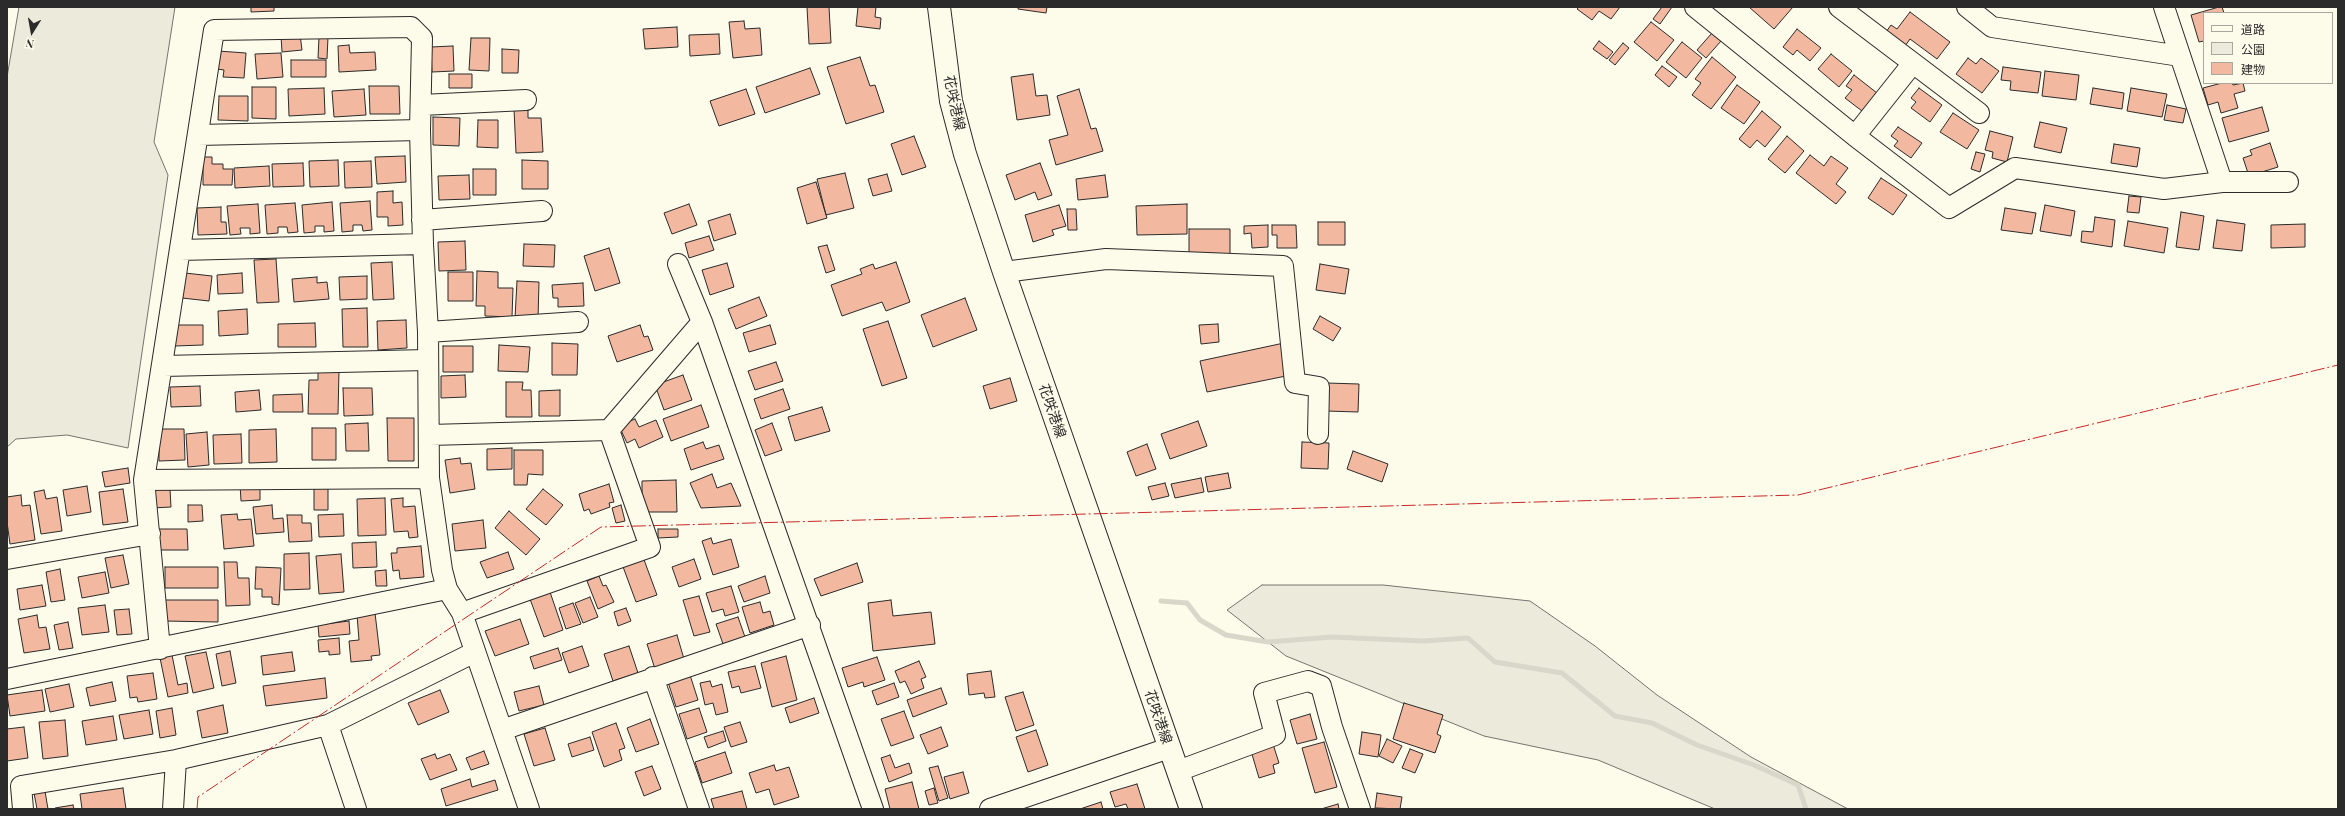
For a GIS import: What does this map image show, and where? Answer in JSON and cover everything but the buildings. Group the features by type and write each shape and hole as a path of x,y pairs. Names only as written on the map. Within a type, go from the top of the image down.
{"main road":[{"name":"花咲港線","path":"939,7 951,101 965,154 1004,272 1191,809"}],"street":[{"path":"1695,7 1855,136 1949,208 2015,168 2164,189 2222,182 2288,182"},
{"path":"1839,7 1979,113"},
{"path":"1967,7 1992,27 2180,56"},
{"path":"2164,7 2222,182"},
{"path":"160,649 144,480 163,366 214,30 411,27 422,38 420,130 422,244 428,332 427,360 430,435 429,478 442,570 447,588 462,613 529,809"},
{"path":"1855,136 1913,63"},
{"path":"421,105 526,100"},
{"path":"198,135 420,130"},
{"path":"422,220 542,211"},
{"path":"180,250 422,244"},
{"path":"1004,272 1106,259 1283,266 1295,383 1318,387 1318,434"},
{"path":"678,264 702,322 874,809"},
{"path":"428,332 578,322"},
{"path":"430,435 609,430 702,322"},
{"path":"163,366 427,360"},
{"path":"462,613 650,547 609,430"},
{"path":"144,480 429,478"},
{"path":"7,559 150,534"},
{"path":"7,679 160,649 447,588"},
{"path":"502,730 653,677 810,625"},
{"path":"23,809 21,786 176,760 328,725 475,652"},
{"path":"653,677 700,809"},
{"path":"1178,771 1275,735 1264,693 1308,681 1321,686 1332,727 1360,809"},
{"path":"328,725 356,809"},
{"path":"990,809 1169,748"},
{"path":"173,809 176,760"}],"green space":[{"path":"19,7 175,7 154,142 168,175 128,448 67,435 16,439 7,447 7,77"},
{"path":"1262,585 1383,585 1530,601 1595,646 1657,695 1751,757 1848,809 1715,809 1598,760 1484,736 1286,656 1227,610"}],"waterway":[{"path":"1161,601 1187,603 1200,620 1226,635 1268,642 1332,637 1424,641 1468,638 1495,662 1562,673 1615,716 1652,723 1697,745 1754,765 1798,785 1806,809"}],"power":[{"path":"197,809 198,797 601,527 1798,495 2338,365"}]}
